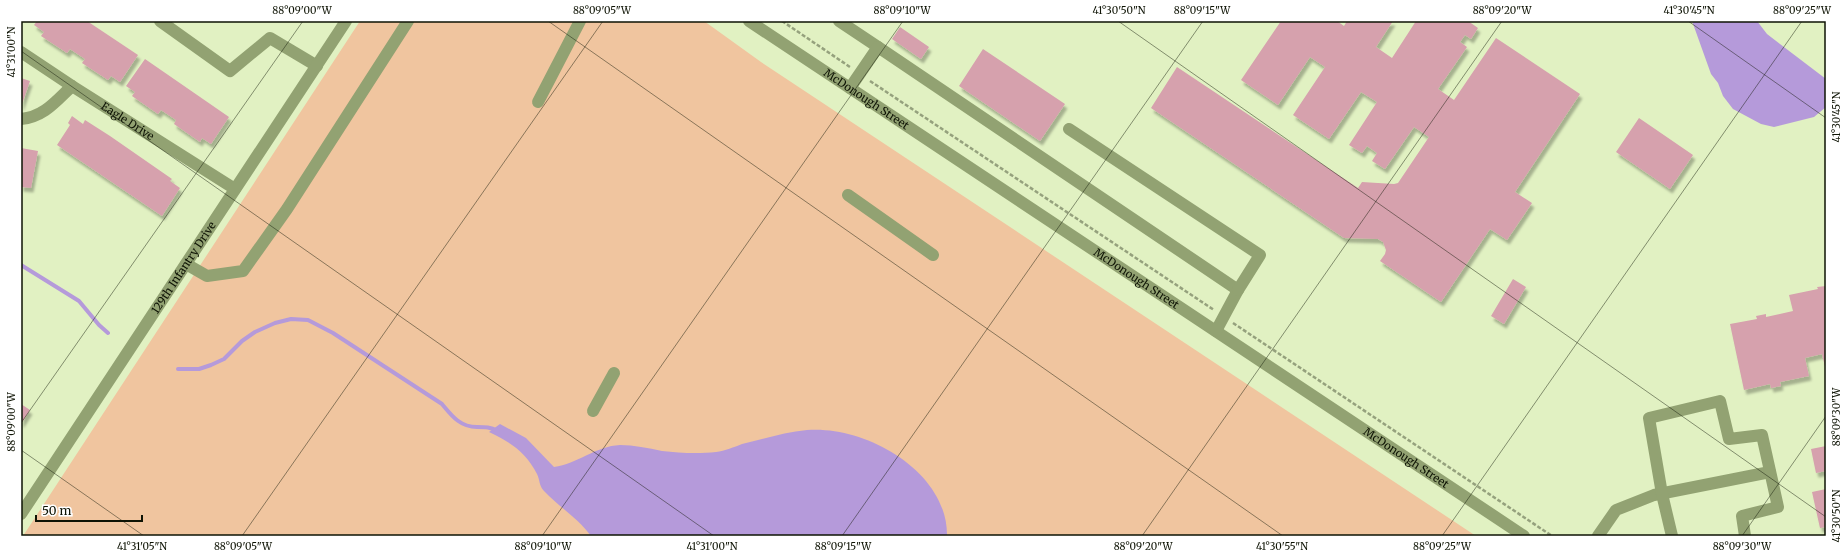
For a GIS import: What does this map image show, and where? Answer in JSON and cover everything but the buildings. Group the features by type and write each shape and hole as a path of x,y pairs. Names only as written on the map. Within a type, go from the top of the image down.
{"street":[{"path":"160,21 230,71 270,38 316,66"},
{"name":"129th Infantry Drive","path":"21,514 346,21"},
{"path":"186,264 207,276 243,271 287,209 408,21"},
{"path":"538,102 580,21"},
{"name":"McDonough Street","path":"749,21 1524,536"},
{"path":"839,21 1238,290"},
{"path":"850,88 878,47"},
{"name":"Eagle Drive","path":"21,52 72,86 236,189"},
{"path":"21,119 32,118 50,109 72,86"},
{"path":"1070,129 1260,255 1238,290 1216,331"},
{"path":"848,195 933,255"},
{"path":"593,410 614,373"},
{"path":"1672,536 1662,494 1649,418 1720,401 1729,439 1762,435 1778,506 1742,516 1745,536"},
{"path":"1598,536 1616,510 1654,494 1662,494 1770,472"}],"path":[{"path":"782,21 1552,536"}],"shaded area":[{"path":"360,21 704,21 761,62 1476,536 23,536"},
{"path":"1692,21 1757,21 1767,34 1826,79 1826,107 1814,117 1774,127 1761,124 1733,109 1723,96 1718,83 1711,74"},
{"path":"500,424 526,438 554,467 571,462 603,448 620,445 636,446 669,452 703,453 729,449 774,436 807,430 830,430 853,435 877,444 899,457 918,473 934,491 944,513 947,536 591,536 542,489 533,466 523,454 511,444 489,432"}],"waterway":[{"path":"21,265 79,301 99,325 108,333"},
{"path":"178,369 199,369 224,359 242,341 255,332 275,323 291,319 308,320 333,333 442,404 453,417 461,423 471,427 488,428 498,431"}]}
